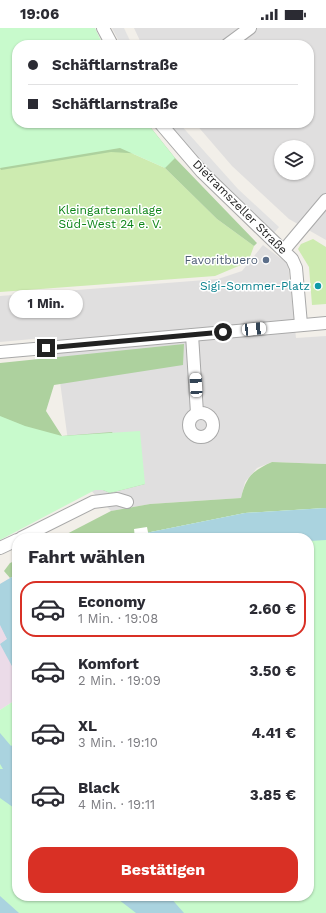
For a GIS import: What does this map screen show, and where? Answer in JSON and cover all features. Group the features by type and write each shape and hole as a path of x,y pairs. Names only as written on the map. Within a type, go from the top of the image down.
{"street":[{"path":"103,28 109,40"},
{"path":"234,40 250,28"},
{"name":"Dietramszeller Straße","path":"164,128 233,204 292,259 296,268 301,324"},
{"path":"284,250 326,200"},
{"path":"0,352 326,322"},
{"path":"192,335 197,413"},
{"path":"31,533 93,502 116,499 127,502"},
{"path":"0,548 12,542"}],"shaded area":[{"path":"112,28 124,28 130,40 118,40"},
{"path":"134,28 326,28 326,240 289,219 232,166 199,128 314,128 314,40 140,40"},
{"path":"172,128 183,128 238,189 279,227 273,234 230,194"},
{"path":"263,245 288,264 296,338 326,336 326,464 272,462 257,468 245,482 241,498 150,504 111,511 72,471 54,337 0,342 0,296 218,279 242,271"},
{"path":"12,577 12,702 0,710 0,584"}],"green space":[{"path":"0,28 95,28 101,40 12,40 12,128 151,128 175,158 165,168 120,148 0,168"},
{"path":"15,128 151,128 175,158 257,243 254,246 217,219 165,168 145,154 111,152 1,170 0,168"},
{"name":"Kleingartenanlage Süd-West 24 e. V.","path":"120,148 165,168 217,219 254,246 248,262 215,276 0,292 0,168"},
{"name":"Sigi-Sommer-Platz","path":"313,239 326,247 326,304 312,305 309,267 298,249 301,244"},
{"path":"184,344 183,365 54,385 46,411 62,436 112,432 145,484 110,493 103,490 95,490 0,423 0,363"},
{"path":"0,416 25,426 62,436 140,431 145,484 110,493 103,490 95,490 0,540"},
{"path":"272,462 326,464 326,508 245,513 146,533 69,533 111,511 150,504 241,498 248,480 259,468"},
{"path":"326,508 326,913 0,913 0,710 12,702 12,901 314,901 314,533 146,533 245,513"},
{"path":"12,562 12,577 10,578 4,571"}],"water":[{"path":"326,508 326,540 314,541 314,533 146,533 245,513"},
{"path":"12,577 12,666 0,644 7,639 0,625 0,584"},
{"path":"0,733 12,745 12,806 0,798 0,769 3,769 0,764"},
{"path":"0,896 19,913 0,913"},
{"path":"120,901 173,901 184,913 136,913"}],"pier":[{"path":"147,527 148,533 134,533 134,529"}],"place":[{"name":"Favoritbuero","path":"266,260"},
{"name":"Sigi-Sommer-Platz","path":"318,286"}],"route":[{"path":"46,348 223,332"}]}
